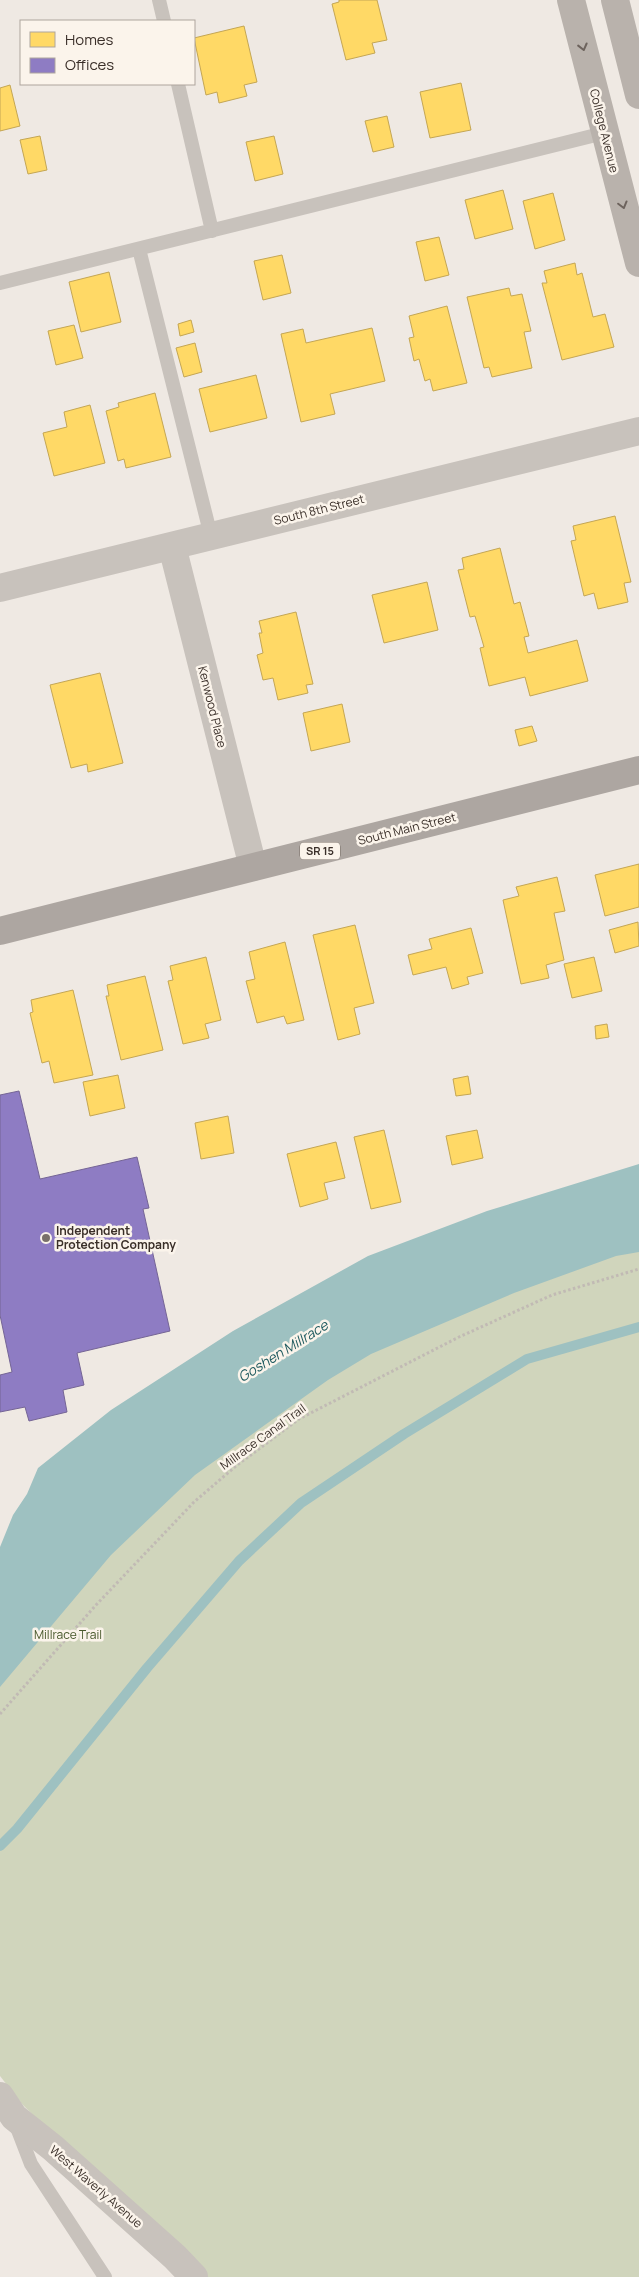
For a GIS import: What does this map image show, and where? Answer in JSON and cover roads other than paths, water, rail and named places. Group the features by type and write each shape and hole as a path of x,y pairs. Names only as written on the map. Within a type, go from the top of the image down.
{"main road":[{"name":"College Avenue","path":"571,0 639,262"},
{"path":"615,0 639,95"},
{"name":"South Main Street","path":"0,931 639,770"}],"street":[{"name":"South 8th Street","path":"0,588 639,431"},
{"name":"Kenwood Place","path":"172,546 253,867"},
{"name":"West Waverly Avenue","path":"7,2107 175,2257 194,2277"}],"lane":[{"path":"159,0 164,20"},
{"path":"178,85 212,231"},
{"path":"0,283 604,133"},
{"path":"140,249 212,536"},
{"path":"7,2107 31,2164 105,2277"}],"water":[{"name":"Goshen Millrace","path":"639,1164 639,1252 616,1256 514,1293 371,1354 328,1380 195,1475 111,1555 0,1687 0,1547 13,1515 27,1494 38,1468 111,1410 233,1331 368,1256 487,1211"}],"waterway":[{"path":"0,1846 17,1829 147,1668 239,1561 301,1503 404,1434 527,1359 639,1327"}],"place":[{"name":"Independent Protection Company","path":"46,1238"}],"park label":[{"name":"Millrace Trail","path":"68,1635"}]}
